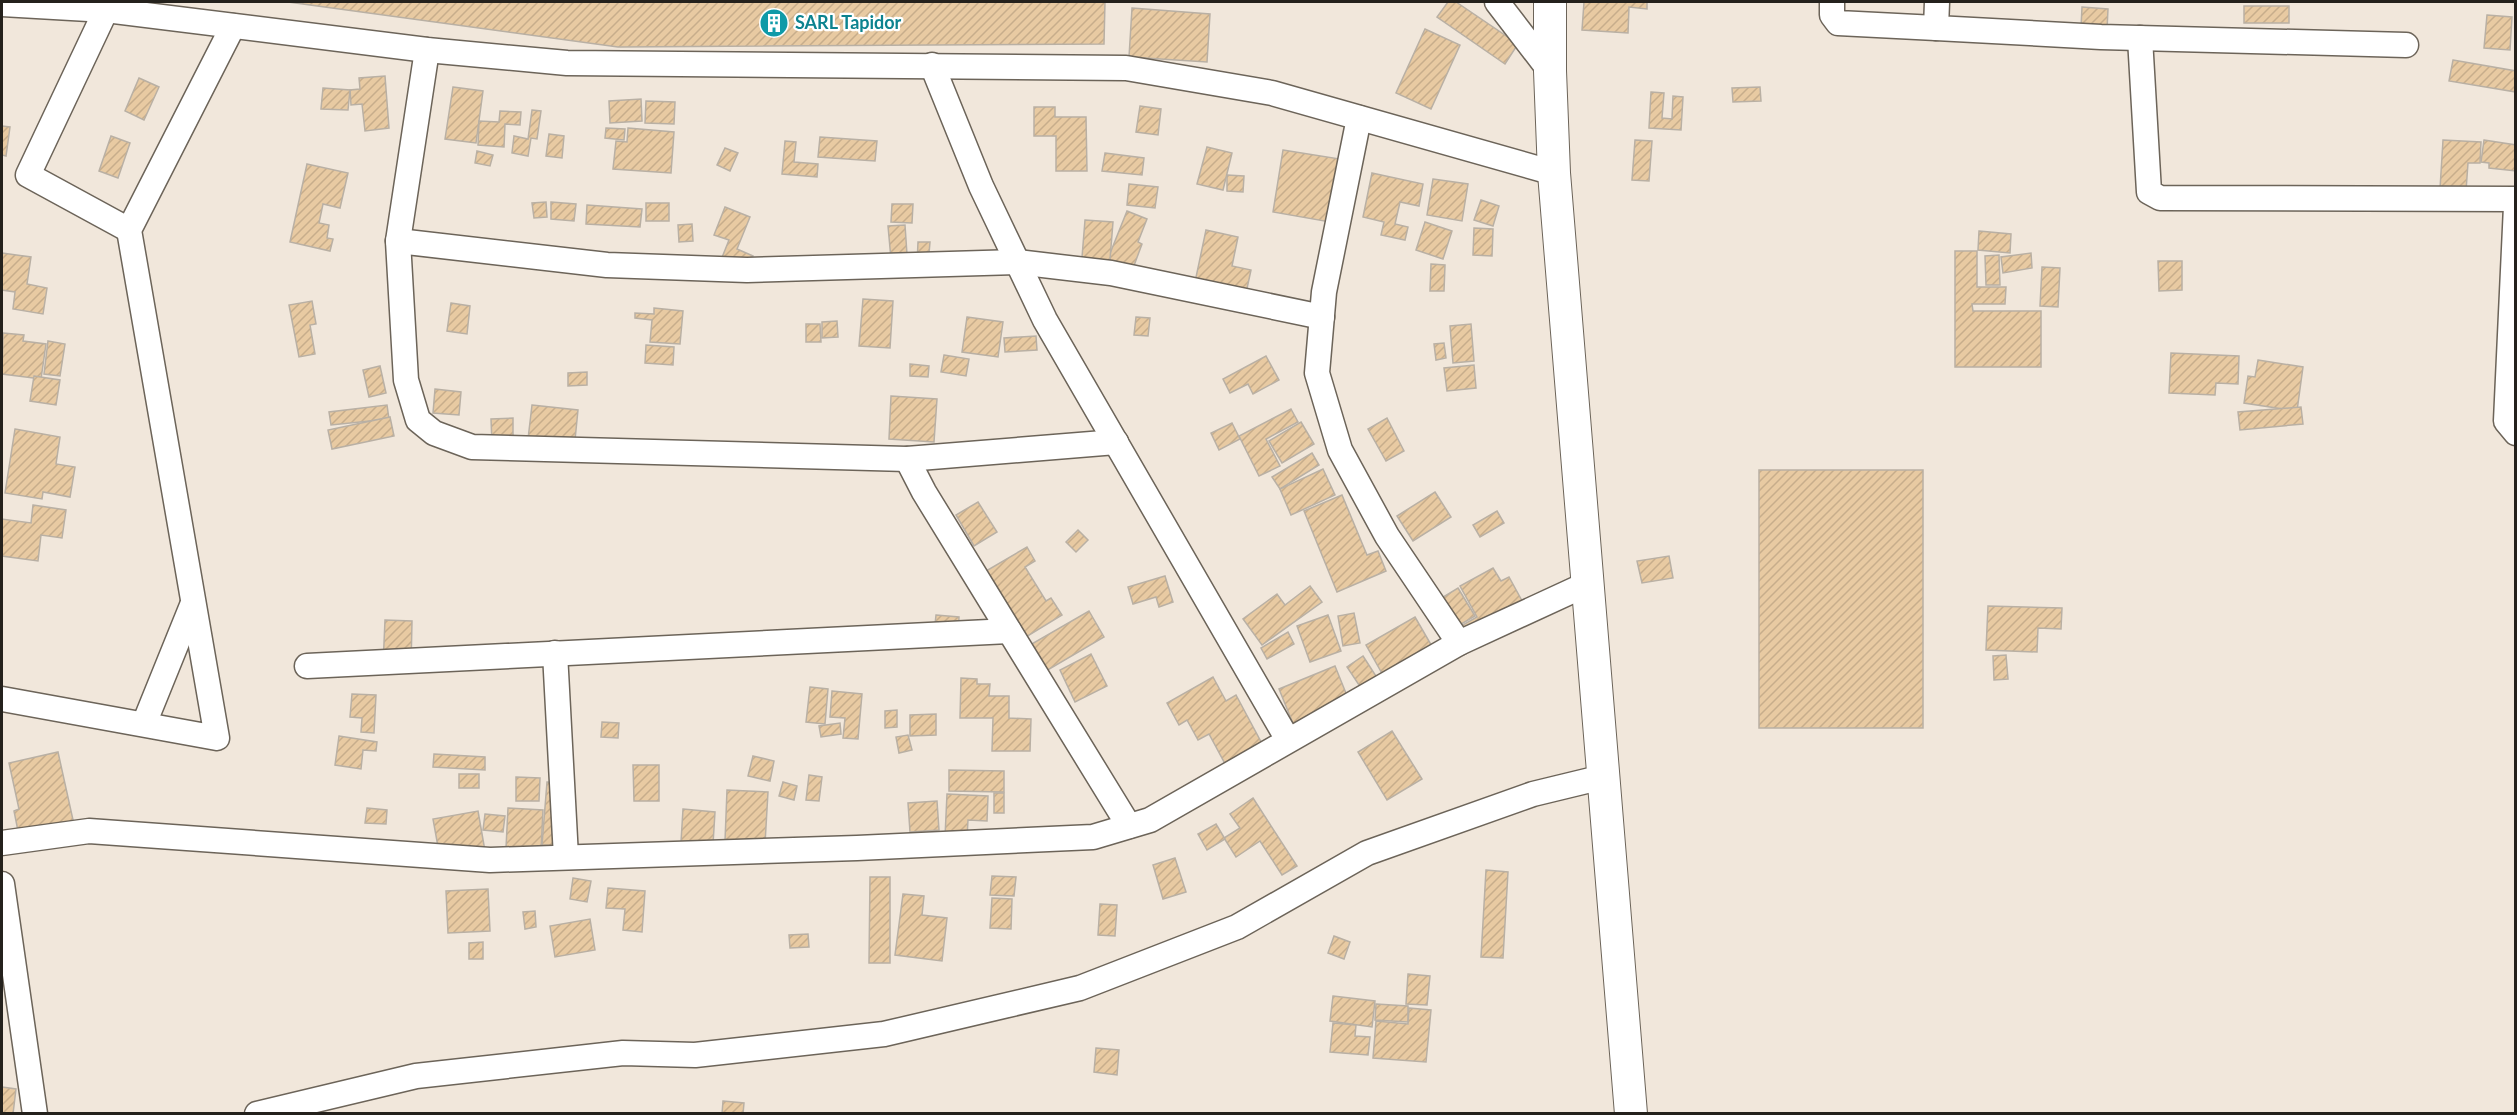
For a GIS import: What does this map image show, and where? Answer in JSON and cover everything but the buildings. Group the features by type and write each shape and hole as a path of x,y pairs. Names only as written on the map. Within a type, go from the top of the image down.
{"main road":[{"path":"1550,2 1554,173 1631,1113"}],"street":[{"path":"1497,2 1550,71"},
{"path":"1832,2 1832,15 1838,23 2140,38 2406,45"},
{"path":"1936,28 1937,2"},
{"path":"2,4 106,10 427,50 567,63 1126,68 1272,93 1554,173"},
{"path":"106,10 28,175 129,230"},
{"path":"2,699 217,738 129,230 233,26"},
{"path":"2140,38 2149,192 2160,198 2516,198"},
{"path":"427,50 398,241 406,380 418,420 434,433 472,447 907,459 1116,442"},
{"path":"932,65 981,186 1045,320 1288,740"},
{"path":"1359,118 1324,292 1317,373 1340,450 1387,537 1459,643"},
{"path":"2516,206 2506,421 2516,433"},
{"path":"398,241 607,265 735,270 1017,262 1111,273 1322,317"},
{"path":"907,459 924,492 1129,826"},
{"path":"2,843 89,831 490,860 857,848 1093,837 1150,820 1459,643 1587,584"},
{"path":"144,724 193,603"},
{"path":"307,666 1009,631"},
{"path":"555,653 566,857"},
{"path":"257,1113 416,1076 623,1053 695,1055 884,1034 1080,988 1237,927 1367,853 1533,794 1603,777"},
{"path":"2,884 35,1113"}],"place":[{"name":"SARL Tapidor","path":"774,23"}]}
